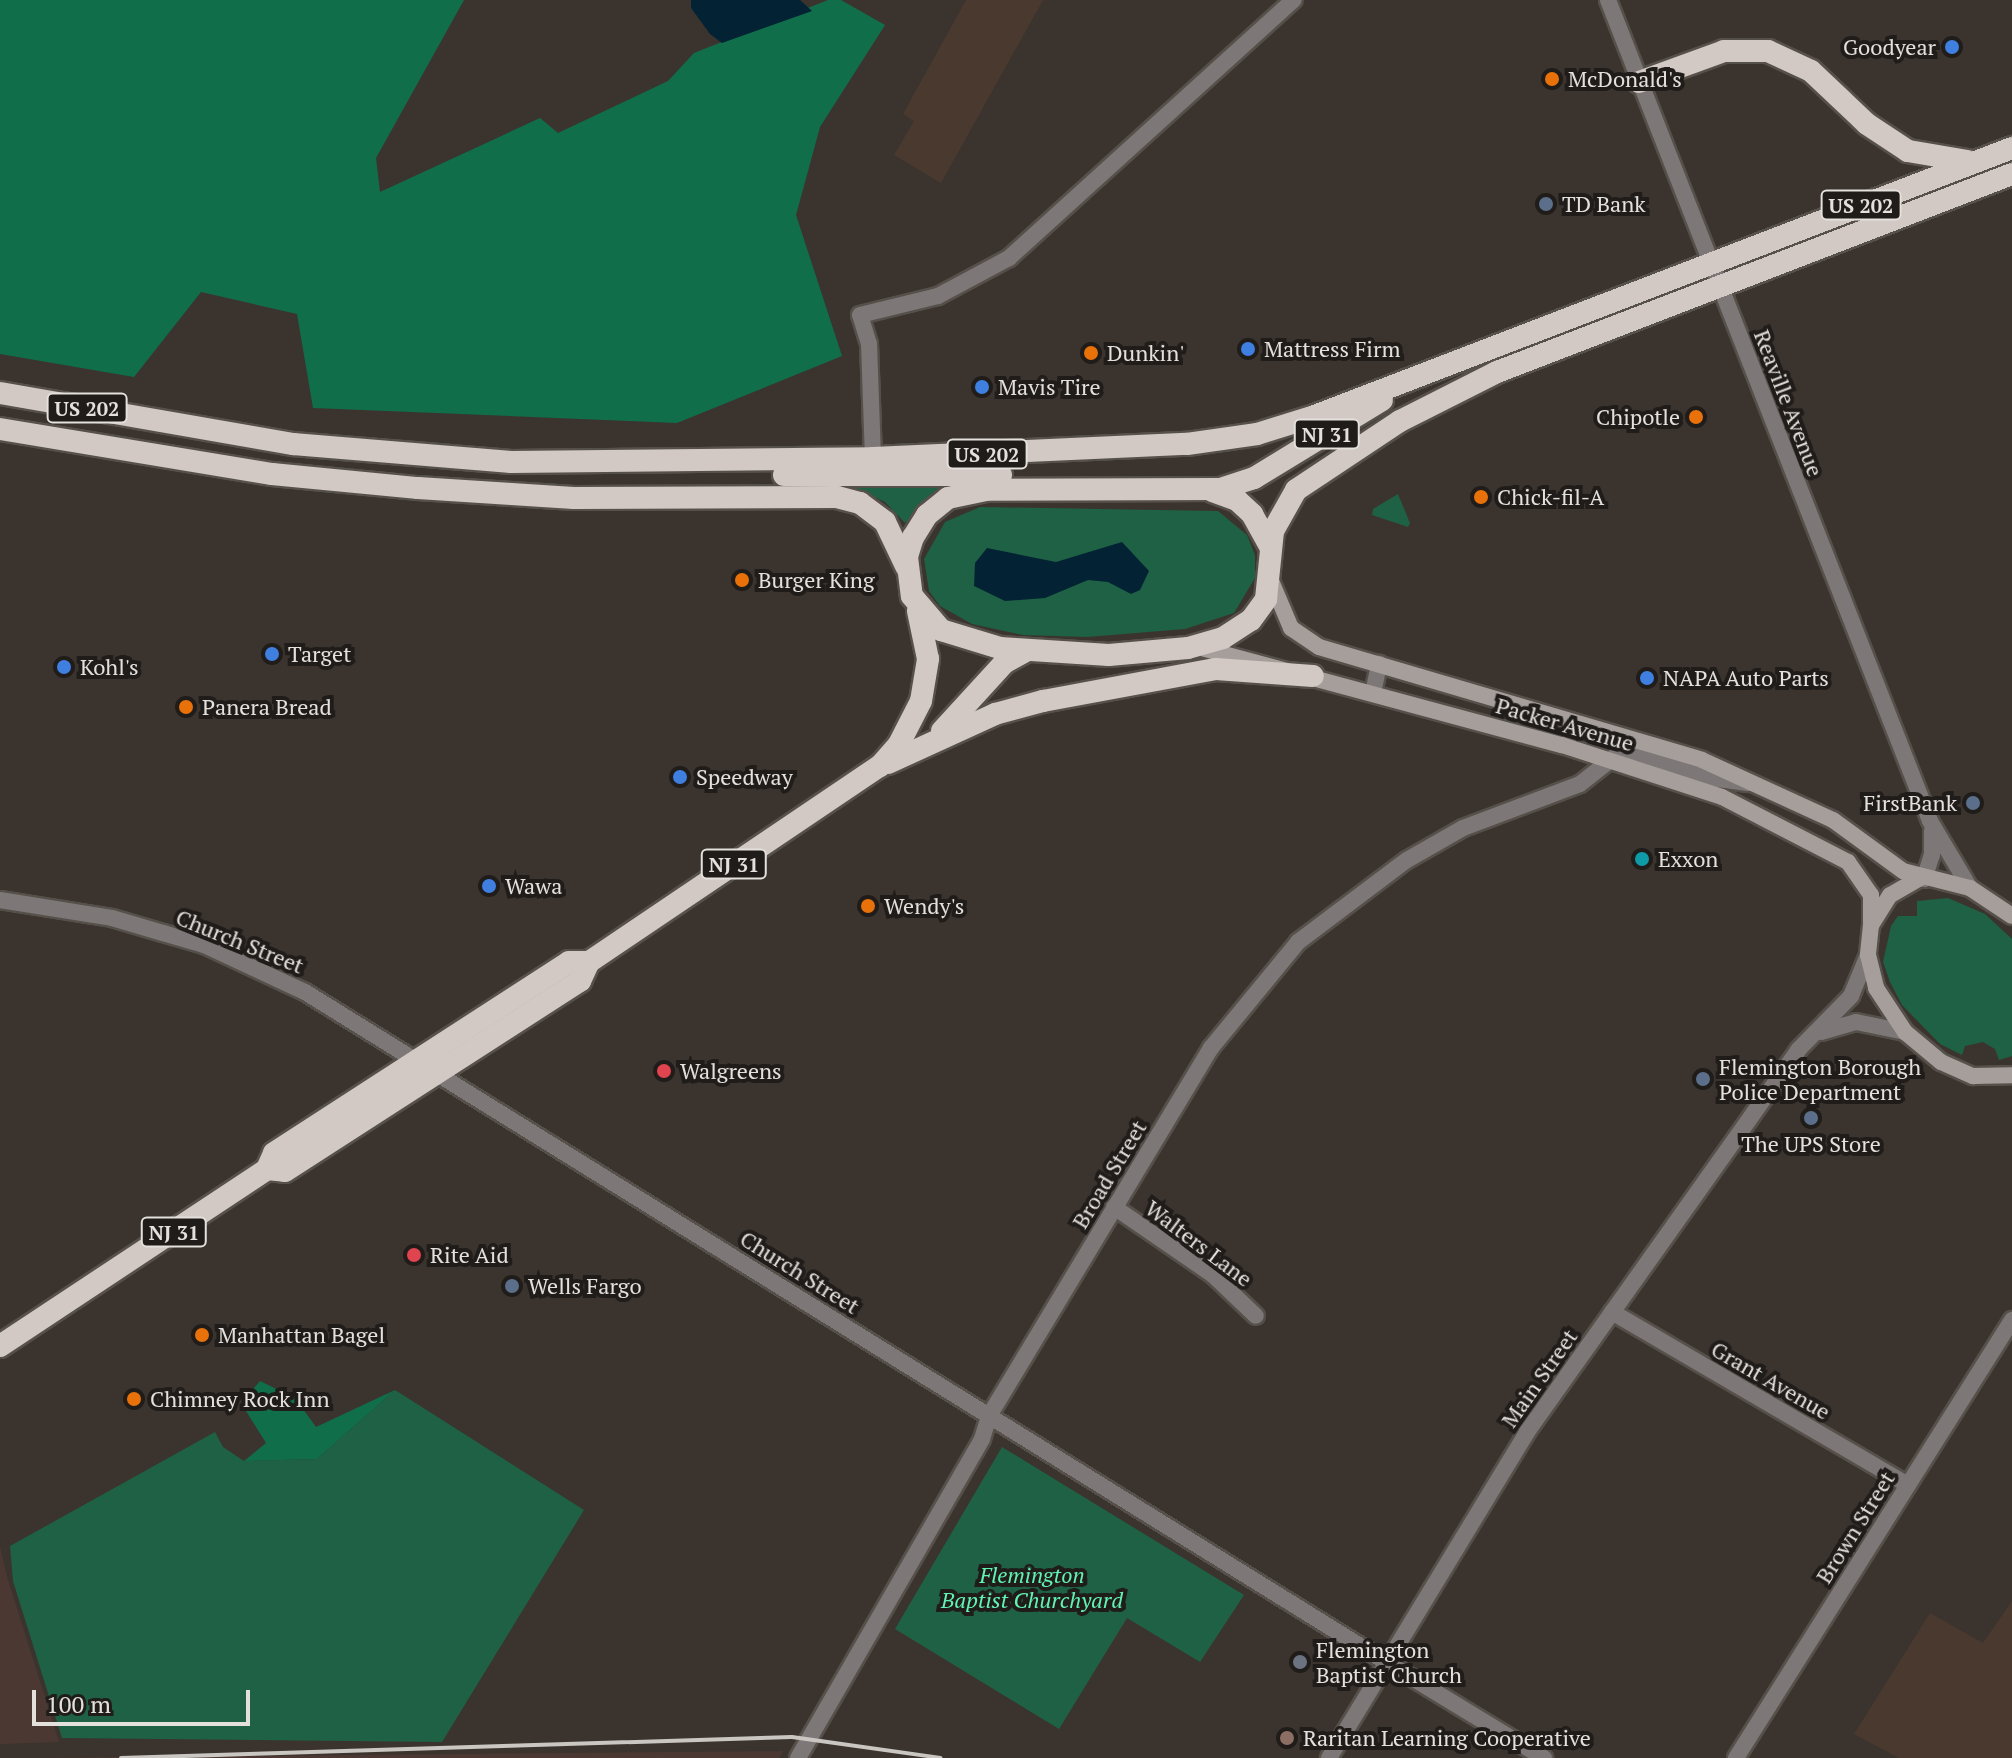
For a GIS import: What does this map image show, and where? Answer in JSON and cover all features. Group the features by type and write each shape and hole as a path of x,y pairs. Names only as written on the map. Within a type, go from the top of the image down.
{"highway":[{"path":"1639,82 1724,51 1768,51 1811,71 1867,124 1908,151 1976,161"},
{"name":"US 202","path":"0,393 293,444 511,462 873,458 1113,450 1230,438 1285,427 2012,148"},
{"name":"US 202","path":"0,429 272,474 418,488 574,498 837,497 860,503 885,522 897,537 917,606 951,636 1024,652 1082,657 1188,648 1246,625 1263,605 1271,580 1277,518 1302,483 1400,421 1484,377 1718,284 2012,174"},
{"name":"NJ 31","path":"907,575 910,546 919,525 948,498 986,490 1199,490 1254,478 1450,363"},
{"path":"511,462 660,475 1023,476 1075,489"},
{"path":"1199,490 1245,506 1266,533 1271,556"},
{"name":"NJ 31","path":"880,766 914,719 926,680 926,641 917,606"},
{"name":"NJ 31","path":"267,1169 285,1171 439,1073 580,981 589,962 880,766 930,743 1004,663 1024,652"},
{"path":"930,743 1010,708 1175,674 1236,669 1313,676"},
{"name":"NJ 31","path":"0,1346 267,1169 274,1153 569,962 589,962"}],"main road":[{"name":"Packer Avenue","path":"1271,580 1281,612 1297,634 1319,647 1658,744 1761,784 1833,820 1922,879"},
{"name":"Packer Avenue","path":"1188,648 1230,652 1610,759 1722,797 1830,850 1868,886 1871,925 1868,955"},
{"path":"1871,925 1890,895 1922,879 1970,888 2008,910"},
{"path":"1868,955 1882,1001 1905,1032 1954,1070 1981,1078 2012,1075"}],"street":[{"path":"873,458 869,344 860,315 938,296 1009,258 1294,0"},
{"name":"Reaville Avenue","path":"1608,0 1930,821 1970,888"},
{"path":"1373,693 1379,664"},
{"path":"1610,759 1638,753 1711,778 1761,784"},
{"name":"Broad Street","path":"798,1758 982,1439 989,1416 1227,1024 1298,942 1420,852 1463,828 1580,784 1610,759"},
{"name":"Reaville Avenue","path":"1922,879 1933,845 1930,821"},
{"name":"Church Street","path":"0,900 112,918 204,945 305,992 1544,1758"},
{"name":"Main Street","path":"1329,1758 1527,1432 1809,1038 1851,996 1868,955"},
{"path":"1809,1038 1856,1022 1905,1032"},
{"name":"Walters Lane","path":"1114,1207 1213,1275 1256,1316"},
{"name":"Grant Avenue","path":"1612,1312 1908,1485"},
{"name":"Brown Street","path":"1736,1758 2012,1320"}],"shaded area":[{"path":"966,0 1043,0 941,183 894,155 914,121 903,114"},
{"path":"0,1547 7,1577 59,1742 0,1744"},
{"path":"2012,1601 2012,1758 1899,1758 1854,1734 1930,1613 1983,1643"},
{"path":"783,1751 779,1758 42,1758"}],"green space":[{"path":"0,0 464,0 376,158 380,192 540,118 558,133 668,81 694,53 828,0 841,0 885,25 820,127 796,215 842,356 677,423 313,408 297,314 201,292 134,377 0,354"},
{"path":"849,485 942,487 905,523 885,502"},
{"path":"1398,494 1410,523 1408,527 1372,515 1373,509"},
{"path":"980,507 1218,511 1247,535 1255,555 1255,578 1234,613 1185,629 1087,637 1023,635 972,624 940,606 929,591 924,559 945,522"},
{"path":"1948,898 1985,914 2012,939 2012,1056 1999,1060 1995,1049 1983,1042 1965,1046 1962,1055 1940,1044 1902,1005 1890,982 1883,962 1891,926 1898,916 1917,916 1917,901"},
{"path":"260,1381 295,1398 316,1427 395,1390 317,1459 244,1461 266,1443 241,1403"},
{"path":"395,1390 584,1510 442,1742 62,1738 13,1581 10,1546 215,1432 223,1447 244,1461 317,1459"},
{"name":"Flemington Baptist Churchyard","path":"1002,1447 1244,1595 1200,1662 1127,1618 1059,1729 895,1629"}],"water":[{"path":"691,0 800,0 812,11 722,43 710,34 691,8"},
{"path":"1122,542 1149,571 1140,590 1131,594 1108,582 1088,580 1045,598 1005,601 974,586 975,563 987,548 1056,562"}],"railway":[{"path":"121,1758 792,1737 941,1758"}],"place":[{"name":"Goodyear","path":"1952,47"},
{"name":"McDonald's","path":"1552,79"},
{"name":"TD Bank","path":"1546,204"},
{"name":"Mattress Firm","path":"1248,349"},
{"name":"Dunkin'","path":"1091,353"},
{"name":"Mavis Tire","path":"982,387"},
{"name":"Chipotle","path":"1696,417"},
{"name":"Chick-fil-A","path":"1481,497"},
{"name":"Burger King","path":"742,580"},
{"name":"Target","path":"272,654"},
{"name":"Kohl's","path":"64,667"},
{"name":"NAPA Auto Parts","path":"1647,678"},
{"name":"Panera Bread","path":"186,707"},
{"name":"Speedway","path":"680,777"},
{"name":"FirstBank","path":"1973,803"},
{"name":"Exxon","path":"1642,859"},
{"name":"Wawa","path":"489,886"},
{"name":"Wendy's","path":"868,906"},
{"name":"Walgreens","path":"664,1071"},
{"name":"Flemington Borough Police Department","path":"1703,1079"},
{"name":"The UPS Store","path":"1811,1118"},
{"name":"Rite Aid","path":"414,1255"},
{"name":"Wells Fargo","path":"512,1286"},
{"name":"Manhattan Bagel","path":"202,1335"},
{"name":"Chimney Rock Inn","path":"134,1399"},
{"name":"Flemington Baptist Church","path":"1300,1662"},
{"name":"Raritan Learning Cooperative","path":"1287,1738"}]}
